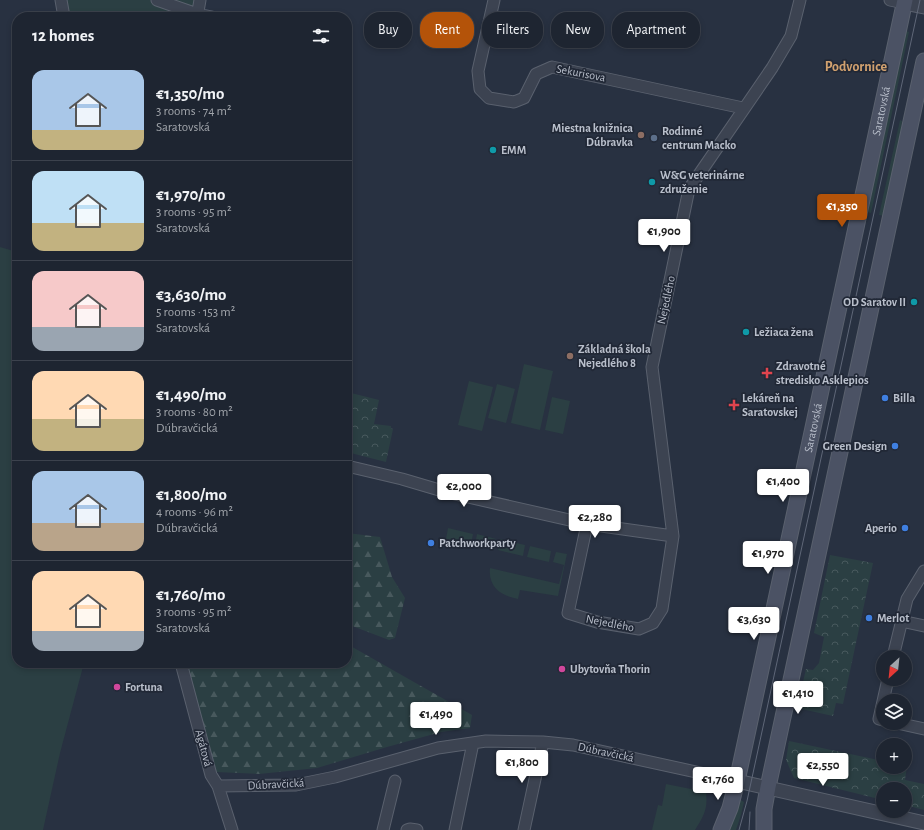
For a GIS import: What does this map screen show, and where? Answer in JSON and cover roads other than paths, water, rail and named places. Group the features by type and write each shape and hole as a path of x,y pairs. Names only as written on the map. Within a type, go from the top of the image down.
{"main road":[{"name":"Saratovská","path":"721,830 730,808 737,781 899,1"},
{"path":"764,830 764,809 768,787 924,61"}],"street":[{"path":"61,0 63,12"},
{"path":"157,0 189,12"},
{"path":"198,12 200,0"},
{"name":"Sekurisova","path":"494,0 478,71 480,89 489,98 514,102 524,98 536,74 552,67 743,108"},
{"name":"Nejedlého","path":"587,524 568,613 597,622 639,629 653,623 662,610 673,536 652,367 689,189 743,108 772,68 791,36 800,0"},
{"path":"899,1 924,7"},
{"path":"352,467 402,478 461,495 587,524 673,536"},
{"path":"895,650 907,599 924,570"},
{"path":"901,621 924,626"},
{"name":"Agátová","path":"182,668 211,774 218,786 232,830"},
{"path":"912,726 924,729"},
{"name":"Dúbravčická","path":"218,786 296,785 336,777 438,748 486,741 543,742 573,745 737,781"},
{"path":"524,830 543,742"},
{"path":"455,830 473,743"},
{"path":"383,830 394,781"},
{"path":"737,781 924,823"},
{"path":"407,830 410,828 417,830"}],"tram line":[{"path":"739,830 747,801 920,0"},
{"path":"749,830 750,812"}],"place":[{"name":"Miestna knižnica Dúbravka","path":"641,135"},
{"name":"Rodinné centrum Macko","path":"654,138"},
{"name":"EMM","path":"493,150"},
{"name":"W&G veterinárne združenie","path":"652,182"},
{"name":"OD Saratov II","path":"914,302"},
{"name":"Ležiaca žena","path":"746,332"},
{"name":"Základná škola Nejedlého 8","path":"570,356"},
{"name":"Zdravotné stredisko Asklepios","path":"767,373"},
{"name":"Billa","path":"885,398"},
{"name":"Lekáreň na Saratovskej","path":"734,405"},
{"name":"Green Design","path":"895,446"},
{"name":"Aperio","path":"905,528"},
{"name":"Patchworkparty","path":"431,543"},
{"name":"Merlot","path":"869,618"},
{"name":"Ubytovňa Thorin","path":"562,669"},
{"name":"Fortuna","path":"117,687"}],"district":[{"name":"Podvornice","path":"856,66"}]}
